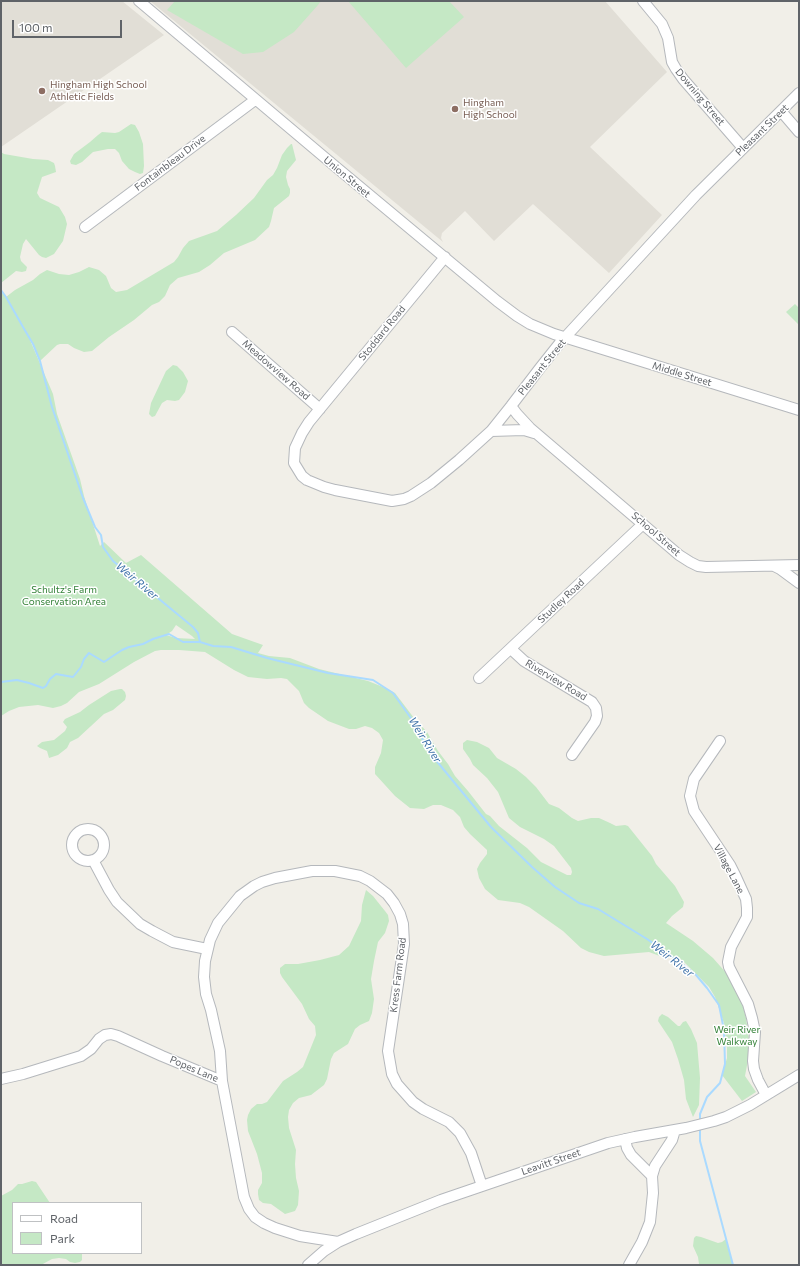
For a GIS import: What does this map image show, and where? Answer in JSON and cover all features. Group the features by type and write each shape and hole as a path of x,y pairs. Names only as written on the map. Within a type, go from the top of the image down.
{"street":[{"name":"Union Street","path":"138,1 497,301 517,316 541,330 565,337"},
{"name":"Downing Street","path":"643,1 662,24 666,32 672,62 676,69 743,148"},
{"name":"Pleasant Street","path":"320,409 302,433 295,448 294,463 298,471 307,480 324,487 392,501 404,499 423,489 459,460 491,431 565,337 696,195 799,93"},
{"name":"Fontainbleau Drive","path":"85,227 255,100"},
{"path":"781,111 799,132"},
{"name":"Stoddard Road","path":"320,409 445,257"},
{"name":"Meadowview Road","path":"232,332 320,409"},
{"name":"Middle Street","path":"565,337 799,410"},
{"name":"School Street","path":"511,406 517,414 538,434 678,554 690,562 698,566 719,567 799,565"},
{"name":"School Street","path":"491,431 524,430 538,434"},
{"name":"Studley Road","path":"479,678 643,524"},
{"path":"772,566 799,583"},
{"name":"Riverview Road","path":"511,649 524,661 592,702 596,708 597,716 595,722 572,755"},
{"name":"Village Lane","path":"720,741 694,779 690,796 694,811 730,865 746,899 748,908 747,917 731,946 728,962 729,967 748,1004 755,1032 754,1069 766,1095"},
{"path":"94,860 109,890 117,902 140,924 152,932 173,942 207,949"},
{"name":"Kress Farm Road","path":"222,1080 220,1051 204,985 204,977 207,949 213,931 225,913 247,890 262,882 275,878 312,871 335,871 360,876 380,888 394,903 400,914 404,935 402,960 388,1051 392,1074 400,1088 413,1102 423,1109 449,1122 460,1133 471,1153 482,1186"},
{"name":"Popes Lane","path":"1,1079 23,1074 81,1056 91,1049 99,1039 105,1035 111,1034 222,1080 244,1197 249,1209 255,1217 275,1228 300,1236 338,1242"},
{"name":"Leavitt Street","path":"308,1265 324,1251 338,1242 414,1210 482,1186 577,1153 625,1139 714,1122 742,1110 799,1075"},
{"path":"629,1265 642,1242 650,1222 653,1202 652,1176 655,1166 672,1140 675,1130"},
{"path":"625,1139 627,1148 631,1155 652,1176"}],"shaded area":[{"name":"Hingham High School Athletic Fields","path":"1,1 122,1 164,35 1,147"},
{"name":"Hingham High School","path":"150,1 605,1 667,72 590,147 662,215 609,273 533,204 494,241 465,211 442,233 441,238 443,242"}],"green space":[{"path":"175,1 321,1 294,32 263,52 243,54 167,10"},
{"path":"348,1 449,1 464,17 406,68"},
{"path":"131,124 135,125 143,144 143,173 140,174 129,169 115,149 93,152 82,162 76,165 71,164 70,161 74,154 102,132 119,132"},
{"path":"292,144 296,160 287,171 286,177 290,189 289,196 274,208 269,227 255,240 224,253 199,272 178,278 170,285 165,296 159,302 152,305 92,351 84,352 68,344 60,344 40,361 30,340 53,394 57,414 80,479 100,546 104,542 126,563 141,555 232,634 263,645 258,653 269,656 290,658 319,669 368,681 395,693 427,732 455,776 486,814 527,848 541,862 567,875 571,875 571,868 554,846 544,839 520,827 509,818 498,792 487,778 473,765 463,749 463,743 467,740 477,742 489,748 497,758 516,769 526,777 549,804 559,808 572,818 578,821 599,818 616,826 628,826 652,856 656,864 675,886 684,902 683,907 666,923 693,941 713,958 728,975 742,1003 749,1040 748,1060 745,1076 756,1092 742,1101 722,1075 727,1058 727,1048 724,1023 715,997 709,987 684,962 676,956 665,958 649,952 604,956 589,952 581,948 563,931 529,907 520,903 498,900 485,889 479,878 477,869 487,854 487,850 464,827 460,817 453,810 441,805 433,805 424,809 410,808 395,796 375,774 375,767 381,753 383,740 379,733 372,728 365,726 356,729 349,729 328,721 304,703 299,691 287,679 248,677 205,652 161,650 155,651 134,662 99,684 79,692 67,703 61,706 53,708 38,705 19,707 1,716 1,289 6,297 47,270 59,274 69,275 89,267 99,270 106,276 111,288 116,292 127,290 174,262 189,241 217,231 236,215 254,198 267,180 273,175 282,155","holes":["176,625 195,639 176,638 166,635 172,631"]},
{"path":"1,152 4,154 33,159 48,160 54,163 56,172 42,177 37,193 40,198 59,207 67,224 63,241 54,254 46,258 39,255 26,239 23,244 20,257 21,261 27,267 26,271 16,271 1,283"},
{"path":"795,304 799,308 799,325 786,312"},
{"path":"173,365 177,366 183,372 188,381 185,392 179,400 167,400 162,403 155,416 152,417 149,414 151,403 166,371"},
{"path":"120,689 125,692 125,700 113,710 104,714 78,738 70,742 67,748 58,755 49,758 47,751 37,746 42,742 54,740 65,731 67,727 63,722 65,719 80,712 111,691"},
{"path":"366,890 373,896 388,915 389,921 385,933 378,942 374,961 371,979 374,999 372,1013 369,1021 355,1029 348,1044 334,1053 324,1085 311,1095 299,1098 293,1103 289,1110 289,1128 296,1150 296,1178 299,1191 298,1205 295,1211 285,1214 271,1204 263,1203 259,1200 258,1190 262,1183 262,1173 257,1154 248,1131 247,1120 251,1109 257,1104 267,1102 283,1081 303,1067 316,1035 315,1026 309,1019 302,1004 282,977 280,968 285,964 298,964 339,955 349,946 361,921 362,905"},
{"path":"662,1014 678,1026 686,1021 697,1043 700,1078 699,1105 693,1117 686,1099 684,1080 672,1042 658,1021"},
{"path":"32,1181 36,1182 49,1202 12,1202 12,1254 82,1254 82,1260 80,1262 75,1263 59,1258 52,1259 41,1265 1,1265 1,1196 12,1190 18,1184"},
{"path":"696,1236 718,1243 726,1239 733,1265 700,1265 693,1246 694,1238"}],"waterway":[{"name":"Weir River","path":"1,290 33,344 40,361 52,407 83,498 95,527 101,535 103,547 113,561 193,627 198,633 200,642 213,646 231,647 267,658 328,673 373,680 393,693 413,721 430,753 491,827 532,867 555,887 579,903 598,909 647,939 696,975 707,988 719,1005 724,1030 725,1064 720,1083 707,1097 700,1114 700,1120"},
{"path":"1,682 17,680 43,688 56,674 73,677 89,653 104,662 122,650 169,634 183,642 200,642"},
{"name":"Weir River","path":"700,1128 700,1141 733,1265"}],"place":[{"name":"Hingham High School Athletic Fields","path":"42,91"},
{"name":"Hingham High School","path":"455,109"}],"park label":[{"name":"Schultz's Farm Conservation Area","path":"64,596"},
{"name":"Weir River Walkway","path":"737,1036"}]}
